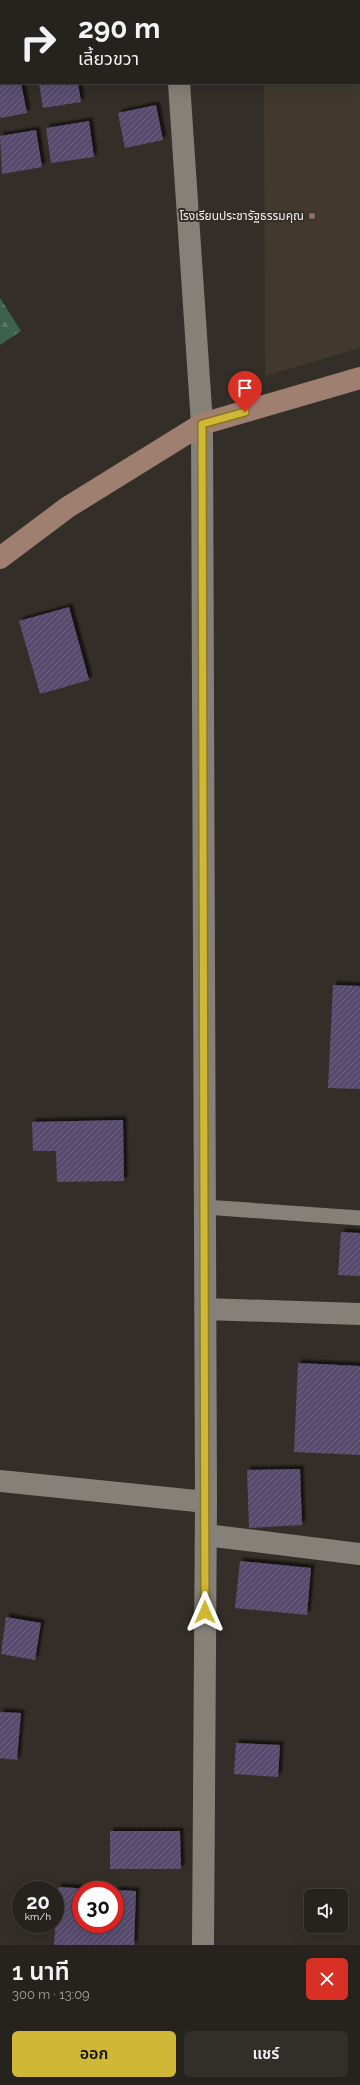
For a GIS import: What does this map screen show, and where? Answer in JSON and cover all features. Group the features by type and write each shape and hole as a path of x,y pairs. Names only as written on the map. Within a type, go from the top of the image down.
{"street":[{"path":"179,84 202,424 206,1502 204,1945"},
{"path":"0,558 68,507 202,424 360,378"},
{"path":"205,1309 360,1314"},
{"path":"0,1481 206,1502"},
{"path":"206,1535 360,1554"}],"lane":[{"path":"205,1207 360,1218"}],"shaded area":[{"name":"โรงเรียนประชารัฐธรรมคุณ","path":"264,84 360,84 360,348 265,376"}],"green space":[{"path":"0,298 21,331 0,345"}],"building":[{"path":"0,84 21,84 27,113 0,118"},
{"path":"39,84 78,84 81,102 43,108"},
{"path":"156,105 163,140 125,148 118,113"},
{"path":"89,121 94,157 51,163 46,128"},
{"path":"36,130 42,167 2,174 0,136"},
{"path":"69,607 89,680 40,694 19,621"},
{"path":"333,985 360,986 360,1089 328,1088"},
{"path":"123,1120 124,1181 57,1182 56,1151 33,1151 32,1122"},
{"path":"341,1232 360,1233 360,1276 338,1275"},
{"path":"298,1363 360,1366 360,1455 294,1452"},
{"path":"300,1469 302,1525 249,1528 247,1470"},
{"path":"240,1561 311,1568 307,1615 235,1608"},
{"path":"6,1617 41,1623 35,1660 1,1654"},
{"path":"0,1712 21,1713 17,1760 0,1758"},
{"path":"236,1743 280,1745 278,1777 234,1774"},
{"path":"110,1831 180,1831 181,1869 110,1869"},
{"path":"64,1887 72,1888 72,1933 124,1933 124,1890 136,1891 134,1945 54,1945 55,1933 64,1933"}],"place":[{"name":"โรงเรียนประชารัฐธรรมคุณ","path":"312,216"}],"route":[{"path":"205,1612 206,1524 202,424 245,412"}]}
